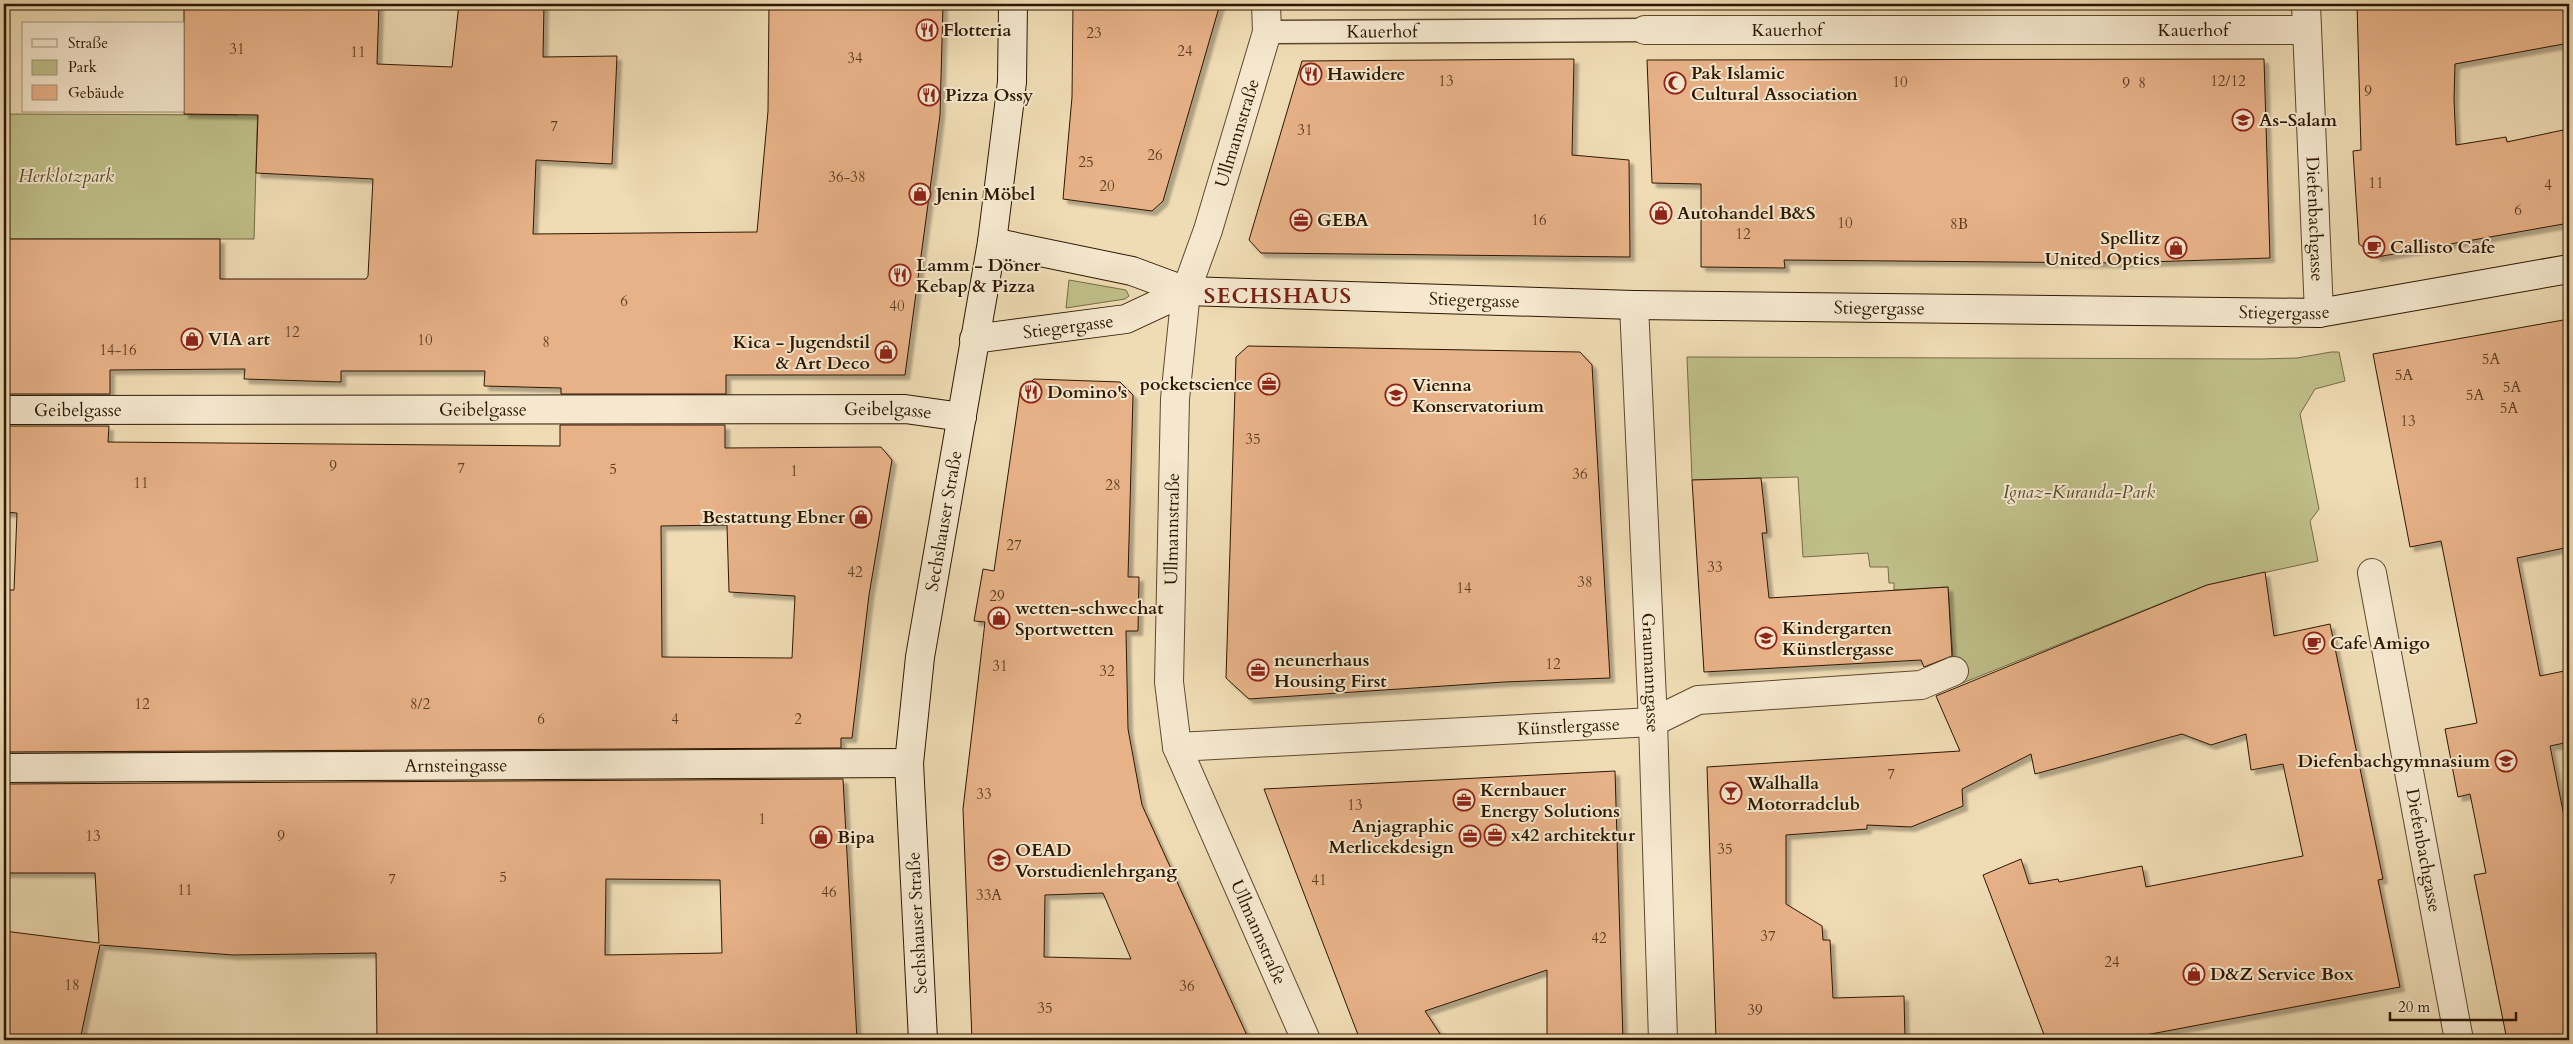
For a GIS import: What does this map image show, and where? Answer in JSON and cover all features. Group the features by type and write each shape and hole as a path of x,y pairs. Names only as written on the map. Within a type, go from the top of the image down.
{"street":[{"name":"Sechshauser Straße","path":"923,1040 909,762 920,657 992,242 1012,82 1013,4"},
{"name":"Ullmannstraße","path":"1266,4 1267,32 1208,230 1186,291 1175,399 1169,682 1177,747 1306,1040"},
{"name":"Diefenbachgasse","path":"2306,4 2319,313"},
{"name":"Kauerhof","path":"1645,30 2307,30"},
{"name":"Stiegergasse","path":"992,242 1132,271 1186,291 1634,305 2319,313 2569,269"},
{"name":"Stiegergasse","path":"974,339 1126,319 1186,291"},
{"name":"Graumanngasse","path":"1634,305 1653,722 1663,1040"},
{"name":"Geibelgasse","path":"4,410 905,409 962,417"},
{"name":"Diefenbachgasse","path":"2372,573 2459,1040"},
{"name":"Künstlergasse","path":"1177,747 1653,722 1698,700 1921,685 1954,671"},
{"name":"Arnsteingasse","path":"4,768 909,762"}],"lane":[{"name":"Kauerhof","path":"1267,32 1645,30"}],"green space":[{"name":"Herklotzpark","path":"258,97 254,239 4,239 4,114 238,115"},
{"path":"1069,280 1126,290 1129,296 1125,299 1066,308"},
{"name":"Ignaz-Kuranda-Park","path":"2339,352 2345,381 2315,389 2300,414 2319,509 2310,521 2318,561 2207,585 1955,686 1948,587 1894,590 1894,583 1889,583 1888,567 1870,567 1868,553 1803,557 1798,477 1692,480 1687,357 2260,359 2297,358"}],"building":[{"path":"184,4 379,4 377,64 452,67 459,4 544,4 543,57 617,56 612,164 536,160 533,234 757,232 768,111 769,4 943,4 940,115 905,375 726,375 726,394 561,394 561,388 484,386 485,371 341,371 341,382 244,379 245,369 110,370 110,394 4,394 4,239 220,239 220,279 366,279 368,276 373,179 256,173 258,115 184,114"},
{"path":"1073,4 1220,4 1163,201 1152,211 1063,199 1072,97"},
{"path":"2357,4 2569,4 2569,43 2455,64 2454,99 2456,145 2506,137 2507,142 2563,130 2565,139 2569,139 2569,223 2377,257 2359,244 2353,151 2361,150"},
{"path":"1574,59 1572,155 1629,160 1630,257 1261,253 1249,240 1302,61"},
{"path":"2264,59 2270,258 2117,263 1784,260 1785,268 1701,267 1701,184 1652,183 1647,60"},
{"name":"Diefenbachgymnasium","path":"2569,319 2569,547 2517,558 2540,676 2569,670 2569,742 2550,746 2569,841 2569,1040 2507,1040 2474,875 2486,873 2470,794 2458,797 2445,729 2477,723 2441,541 2410,547 2373,354"},
{"path":"1248,346 1580,352 1592,365 1610,678 1504,682 1249,699 1226,678 1236,357"},
{"path":"1034,379 1120,382 1133,395 1128,577 1139,577 1138,631 1126,631 1128,729 1142,805 1249,1040 972,1040 963,809 985,622 974,621 983,569 994,571 1020,392","holes":["1103,893 1131,959 1044,957 1045,895"]},
{"path":"560,425 725,425 725,448 881,447 892,460 869,595 852,738 841,738 841,748 4,752 6,590 14,590 17,513 4,512 4,426 109,426 108,442 560,446","holes":["727,525 729,592 795,596 792,658 662,657 661,526"]},
{"path":"1761,478 1767,533 1762,533 1769,598 1948,587 1952,656 1924,667 1921,660 1704,672 1692,480"},
{"path":"2265,572 2274,636 2330,624 2383,879 2378,880 2400,987 2119,1040 2046,1040 1983,875 2021,859 2029,884 2058,879 2059,882 2142,866 2146,887 2303,856 2283,764 2251,770 2246,734 2211,745 2182,734 2035,774 2031,754 1962,789 1963,806 1911,827 1867,825 1867,829 1786,835 1786,904 1822,926 1823,940 1830,940 1833,998 1904,996 1905,1040 1716,1040 1707,767 1960,751 1936,696 2207,585"},
{"path":"1615,771 1623,1040 1547,1040 1547,970 1425,1011 1444,1040 1360,1040 1264,789"},
{"path":"843,779 857,1040 377,1040 376,953 233,955 100,945 80,1040 4,1040 4,931 99,943 95,873 4,873 4,784","holes":["606,879 720,880 722,953 605,955"]}],"place":[{"name":"Flotteria","path":"927,30"},
{"name":"Hawidere","path":"1311,74"},
{"name":"Pak Islamic Cultural Association","path":"1675,83"},
{"name":"Pizza Ossy","path":"929,95"},
{"name":"As-Salam","path":"2243,120"},
{"name":"Jenin Möbel","path":"920,194"},
{"name":"Autohandel B&S","path":"1661,213"},
{"name":"GEBA","path":"1301,220"},
{"name":"Callisto Cafe","path":"2374,247"},
{"name":"Spellitz United Optics","path":"2176,248"},
{"name":"Lamm - Döner Kebap & Pizza","path":"900,275"},
{"name":"VIA art","path":"192,339"},
{"name":"Kica - Jugendstil & Art Deco","path":"886,352"},
{"name":"pocketscience","path":"1269,384"},
{"name":"Domino's","path":"1031,392"},
{"name":"Vienna Konservatorium","path":"1396,395"},
{"name":"Bestattung Ebner","path":"861,517"},
{"name":"wetten-schwechat Sportwetten","path":"999,618"},
{"name":"Kindergarten Künstlergasse","path":"1766,638"},
{"name":"Cafe Amigo","path":"2314,643"},
{"name":"neunerhaus Housing First","path":"1258,670"},
{"name":"Diefenbachgymnasium","path":"2506,761"},
{"name":"Walhalla Motorradclub","path":"1731,793"},
{"name":"Kernbauer Energy Solutions","path":"1464,800"},
{"name":"x42 architektur","path":"1495,835"},
{"name":"Anjagraphic Merlicekdesign","path":"1470,836"},
{"name":"Bipa","path":"821,837"},
{"name":"OEAD Vorstudienlehrgang","path":"999,860"},
{"name":"D&Z Service Box","path":"2194,974"}],"district":[{"name":"SECHSHAUS","path":"1278,295"}]}
